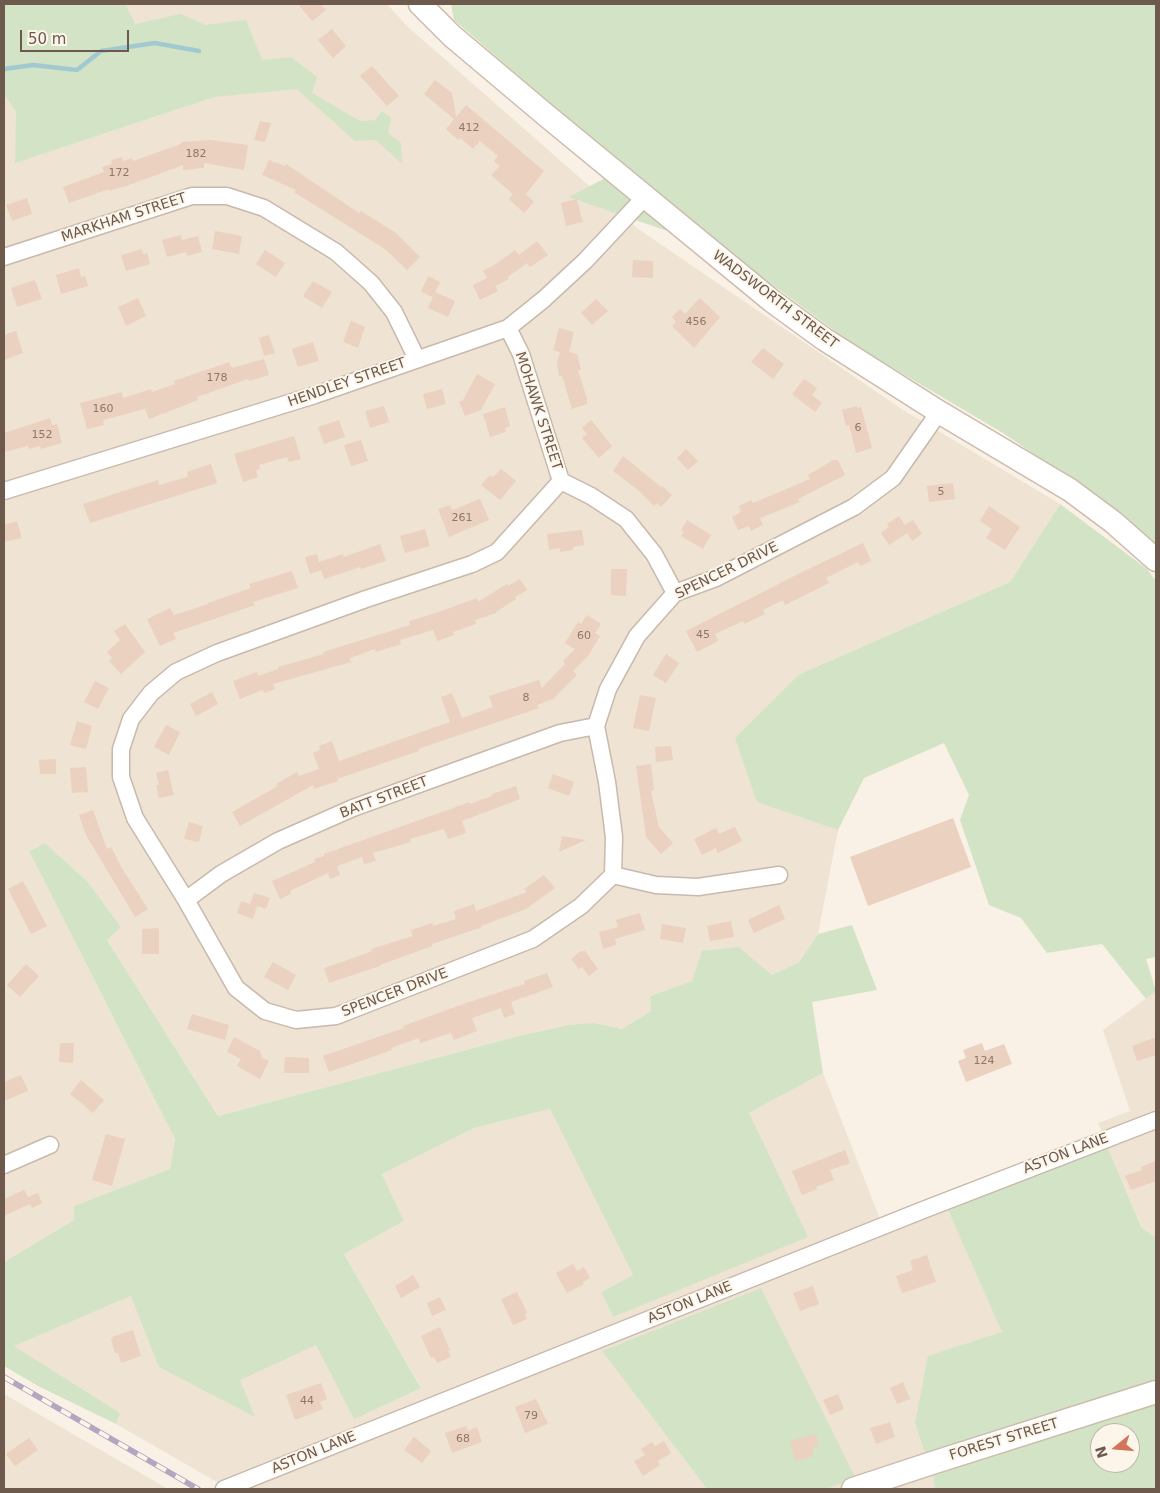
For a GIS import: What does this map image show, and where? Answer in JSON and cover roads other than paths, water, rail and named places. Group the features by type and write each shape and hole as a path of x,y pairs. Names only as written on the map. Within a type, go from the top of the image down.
{"street":[{"name":"WADSWORTH STREET","path":"420,4 452,36 772,301 824,339 939,412 1070,490 1113,522 1156,560"},
{"name":"MARKHAM STREET","path":"4,257 192,196 227,196 264,208 336,252 371,282 394,312 417,359"},
{"name":"HENDLEY STREET","path":"4,492 315,394 508,328 544,299 585,261 645,197"},
{"name":"MOHAWK STREET","path":"508,328 521,354 561,482 591,496 626,519 654,554 675,593"},
{"name":"SPENCER DRIVE","path":"561,482 497,552 472,564 366,599 217,653 176,672 151,693 131,719 121,748 121,776 135,818 186,900 236,988 265,1011 296,1020 336,1016 533,939 581,906 613,875 614,837 596,726 608,689 637,636 675,593 716,578 854,508 893,478 939,412"},
{"name":"BATT STREET","path":"186,900 221,874 278,841 353,808 560,733 596,726"},
{"path":"613,875 656,885 698,887 779,875"},
{"name":"ASTON LANE","path":"224,1489 923,1210 1156,1120"},
{"path":"4,1165 50,1145"},
{"name":"FOREST STREET","path":"853,1489 1156,1392"}],"waterway":[{"path":"4,69 33,65 77,70 101,51 155,43 199,51"}],"railway":[{"path":"4,1377 198,1489"}]}
